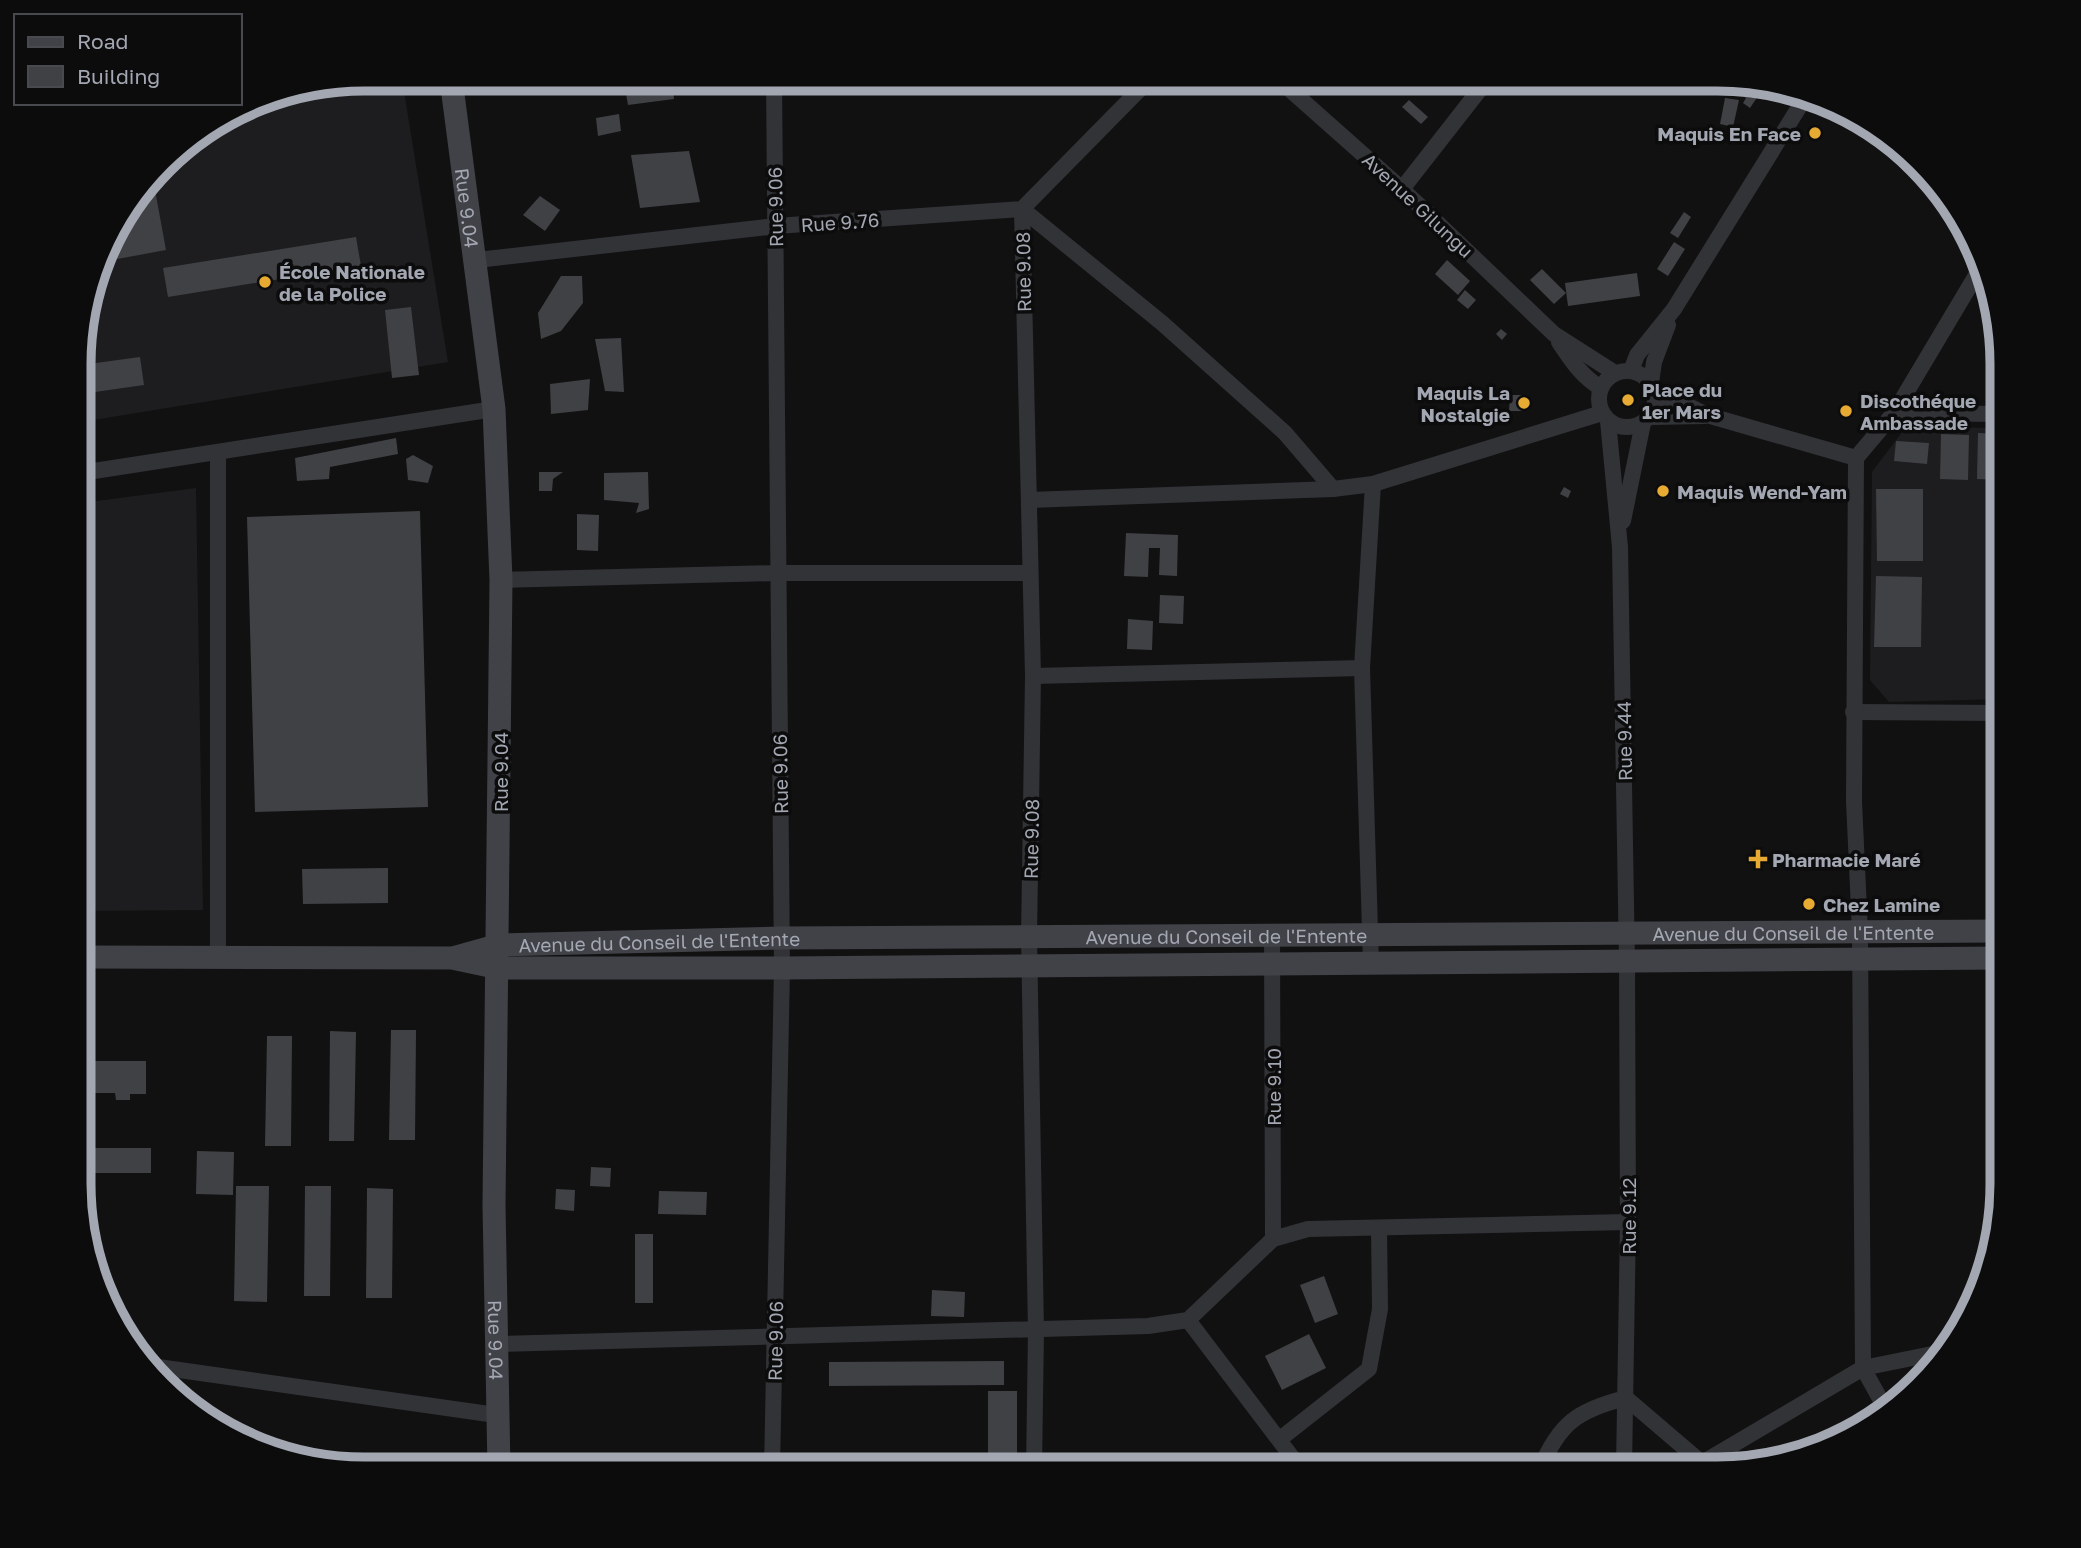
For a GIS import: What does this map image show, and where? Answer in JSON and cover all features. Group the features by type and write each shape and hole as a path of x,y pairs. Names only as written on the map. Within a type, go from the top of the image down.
{"street":[{"name":"Rue 9.04","path":"453,91 477,260 494,410 501,580 499,957 494,1205 498,1457"},
{"name":"Rue 9.06","path":"772,1457 782,968 774,91"},
{"path":"1138,91 1022,209 1161,323 1285,433 1334,489"},
{"name":"Avenue Gilungu","path":"1292,91 1402,189 1554,334"},
{"path":"1402,189 1479,91"},
{"path":"1620,547 1605,417 1599,401 1601,388 1623,372 1674,309 1801,104"},
{"name":"Rue 9.76","path":"477,260 776,226 1022,209"},
{"name":"Rue 9.08","path":"1022,209 1033,676 1029,937 1036,1331 1034,1457"},
{"path":"1882,1402 1863,1368 1860,932 1853,712 1856,458 1894,413 1976,276"},
{"path":"1620,547 1625,511 1653,391 1654,362 1674,309"},
{"path":"1554,334 1653,391 1707,415 1856,458"},
{"path":"1554,334 1574,365 1601,388"},
{"path":"91,472 494,410"},
{"path":"1894,413 1990,414"},
{"path":"1029,500 1334,489 1373,484 1605,417 1620,427 1647,420 1707,415"},
{"path":"218,453 218,956"},
{"path":"1371,963 1362,668 1373,484"},
{"name":"Rue 9.44","path":"1620,547 1627,962"},
{"path":"501,580 778,573 1029,573"},
{"path":"1033,676 1362,668"},
{"path":"1853,712 1990,713"},
{"name":"Avenue du Conseil de l'Entente","path":"91,957 499,957 781,938 1990,931"},
{"name":"Rue 9.10","path":"1272,935 1273,1239"},
{"name":"Avenue du Conseil de l'Entente","path":"499,957 782,968 1990,958"},
{"name":"Rue 9.12","path":"1624,1457 1628,1222 1627,962"},
{"path":"498,1344 1148,1326 1188,1320 1273,1239 1308,1229 1628,1222"},
{"path":"1280,1439 1368,1369 1380,1309 1379,1228"},
{"path":"1188,1320 1293,1457"},
{"path":"1712,1457 1863,1368 1930,1354"},
{"path":"162,1368 496,1415"},
{"path":"1545,1457 1554,1438 1566,1424 1587,1411 1626,1398 1688,1457"}],"shaded area":[{"name":"École Nationale de la Police","path":"404,91 448,362 91,420 93,329 100,293 119,243 147,198 171,171 198,147 243,119 276,105 329,93"},
{"path":"1906,427 1990,428 1990,699 1889,702 1870,680 1872,472"},
{"path":"196,488 203,910 91,911 91,502"}],"building":[{"path":"626,91 673,91 674,99 628,105"},
{"path":"1738,93 1759,94 1750,108 1743,103 1746,98"},
{"path":"1725,98 1739,100 1733,127 1720,124"},
{"path":"1409,100 1428,117 1421,124 1402,107"},
{"path":"619,114 621,131 598,136 596,118"},
{"path":"689,151 700,202 640,208 631,155"},
{"path":"155,189 166,250 112,260 137,212"},
{"path":"540,196 560,210 545,231 523,215"},
{"path":"1684,212 1691,217 1678,238 1670,233"},
{"path":"356,237 361,266 168,297 163,268"},
{"path":"1674,242 1685,249 1668,276 1657,269"},
{"path":"1447,260 1470,281 1458,295 1435,274"},
{"path":"1542,269 1566,293 1554,304 1530,280"},
{"path":"1637,273 1640,296 1568,306 1565,283"},
{"path":"561,276 582,276 583,303 561,331 541,339 538,313"},
{"path":"1465,290 1476,300 1468,309 1457,300"},
{"path":"411,307 419,375 392,378 385,310"},
{"path":"1501,329 1507,334 1502,340 1496,334"},
{"path":"621,338 624,392 605,391 595,339"},
{"path":"140,357 144,385 91,393 91,364"},
{"path":"590,379 588,410 551,414 550,384"},
{"path":"1510,395 1524,395 1524,411 1509,411"},
{"path":"1978,433 1990,434 1990,480 1977,479"},
{"path":"1941,434 1969,435 1968,480 1940,479"},
{"path":"396,438 398,454 330,467 329,479 297,481 295,458"},
{"path":"1896,441 1929,443 1927,464 1894,461"},
{"path":"413,455 433,466 428,483 408,480 406,459"},
{"path":"539,472 563,472 553,479 552,491 539,491"},
{"path":"648,472 649,509 636,513 639,503 604,500 604,473"},
{"path":"1564,487 1571,491 1568,498 1560,494"},
{"path":"1876,489 1923,489 1923,561 1877,561"},
{"path":"420,511 428,807 255,812 247,517"},
{"path":"577,514 599,515 598,551 577,550"},
{"path":"1126,533 1178,535 1177,576 1159,575 1160,548 1149,548 1148,577 1124,576"},
{"path":"1876,576 1922,577 1921,647 1874,647"},
{"path":"1160,595 1184,596 1183,624 1159,623"},
{"path":"1128,619 1153,621 1152,650 1127,649"},
{"path":"1988,654 1990,654 1990,699"},
{"path":"388,868 388,903 303,904 302,869"},
{"path":"391,1030 416,1030 415,1140 389,1140"},
{"path":"330,1031 356,1032 354,1141 329,1141"},
{"path":"267,1036 292,1036 291,1146 265,1146"},
{"path":"91,1061 146,1061 146,1094 130,1094 130,1100 116,1100 115,1093 91,1093"},
{"path":"91,1148 151,1148 151,1173 91,1173"},
{"path":"197,1151 234,1152 233,1195 196,1194"},
{"path":"591,1167 611,1168 610,1187 590,1186"},
{"path":"236,1186 269,1186 267,1302 234,1301"},
{"path":"305,1186 331,1186 330,1296 304,1296"},
{"path":"367,1188 393,1189 392,1298 366,1298"},
{"path":"556,1189 575,1190 574,1211 555,1209"},
{"path":"659,1191 707,1192 706,1215 658,1214"},
{"path":"635,1234 653,1234 653,1303 635,1303"},
{"path":"1324,1276 1338,1314 1315,1323 1300,1285"},
{"path":"932,1290 965,1292 964,1317 931,1316"},
{"path":"1309,1334 1326,1368 1282,1390 1265,1356"},
{"path":"1004,1361 1004,1385 829,1386 829,1362"},
{"path":"988,1391 1017,1391 1017,1457 988,1457"}],"place":[{"name":"Maquis En Face","path":"1815,133"},
{"name":"École Nationale de la Police","path":"265,282"},
{"name":"Place du 1er Mars","path":"1628,400"},
{"name":"Maquis La Nostalgie","path":"1524,403"},
{"name":"Discothéque Ambassade","path":"1846,411"},
{"name":"Maquis Wend-Yam","path":"1663,491"},
{"name":"Pharmacie Maré","path":"1758,859"},
{"name":"Chez Lamine","path":"1809,904"}]}
